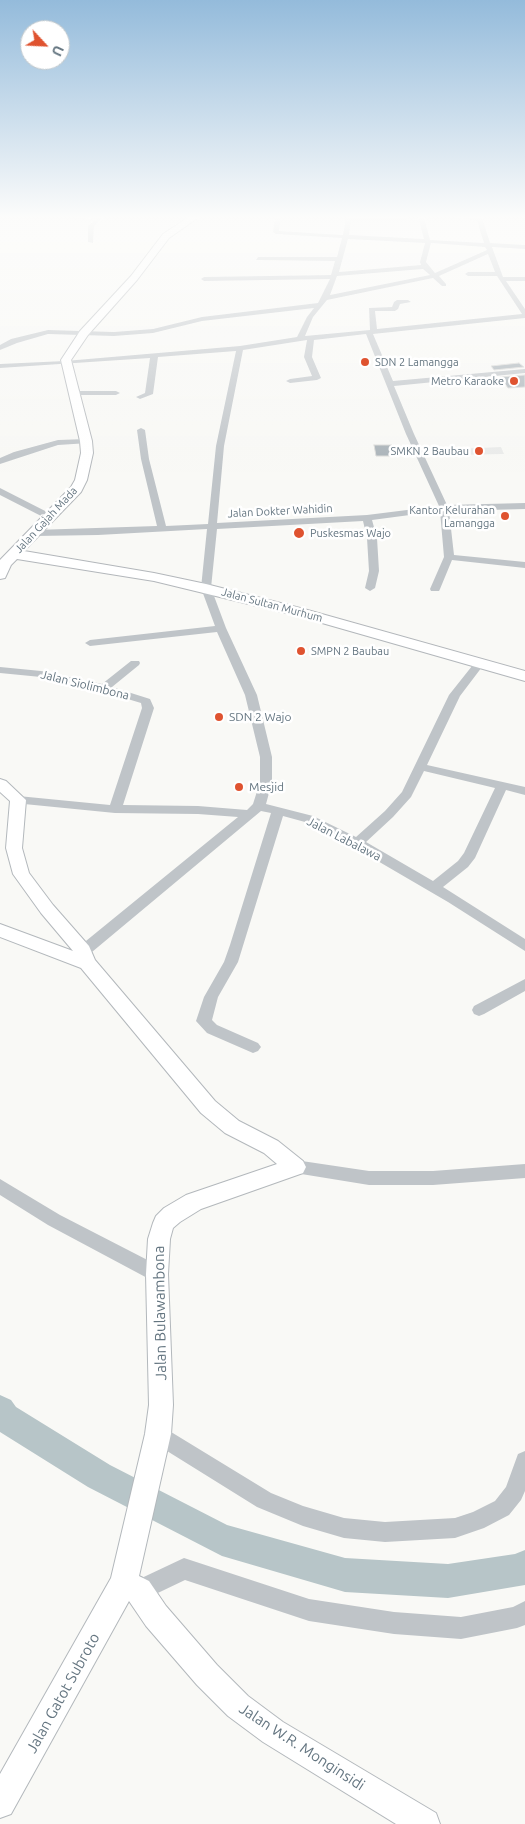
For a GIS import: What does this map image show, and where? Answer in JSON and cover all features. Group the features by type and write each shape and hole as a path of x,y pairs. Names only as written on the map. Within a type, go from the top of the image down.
{"highway":[{"path":"65,363 84,333 112,302"},
{"name":"Jalan Gajah Mada","path":"0,575 6,563 76,489 81,480 87,453 86,441 65,363"},
{"name":"Jalan Sultan Murhum","path":"14,554 154,577 206,588 525,676"}],"main road":[{"path":"0,784 18,800 14,848 21,874 81,958 208,1107 232,1127 271,1147 295,1167"},
{"path":"0,930 28,942 81,958"},
{"name":"Jalan Bulawambona","path":"132,1586 136,1535 158,1434 162,1384 157,1274 159,1239 164,1223 172,1215 194,1202 295,1167"},
{"name":"Jalan Gatot Subroto","path":"0,1804 77,1670 132,1586"},
{"name":"Jalan W.R. Monginsidi","path":"132,1586 207,1674 238,1706 273,1732 425,1824"}],"street":[{"path":"300,339 310,317 321,302"},
{"path":"396,302 395,309 371,309 372,332 410,434 444,508 449,557 435,589"},
{"path":"0,366 65,363 240,348 300,339 525,315 517,302"},
{"path":"0,348 14,341 48,332 107,334 161,330 193,320 318,306"},
{"path":"290,381 317,378 308,357 311,338"},
{"path":"81,958 254,810 266,782 266,757 251,695 221,628 206,588 220,446 240,348"},
{"path":"140,397 149,394 154,356"},
{"path":"390,384 525,371"},
{"path":"73,393 116,394"},
{"path":"141,430 145,459 162,528"},
{"path":"0,460 58,443 86,441"},
{"path":"0,491 50,517"},
{"name":"Jalan Dokter Wahidin","path":"35,533 98,532 367,518 444,508 525,506"},
{"path":"367,518 372,538 374,570 370,588"},
{"path":"449,557 525,565"},
{"path":"90,643 221,628"},
{"path":"104,688 135,663"},
{"path":"357,843 389,814 407,794 455,695 480,663"},
{"name":"Jalan Siolimbona","path":"0,670 41,674 104,688 141,699 149,704 115,808"},
{"path":"421,767 525,791"},
{"path":"434,888 463,864 470,855 502,786"},
{"name":"Jalan Labalawa","path":"18,800 115,808 278,811 309,820 357,843 434,888 525,946"},
{"path":"253,1047 212,1029 204,1021 211,997 231,962 238,945 278,811"},
{"path":"479,1010 525,984"},
{"name":"Jalan Bulawambona","path":"295,1167 368,1178 433,1178 525,1170"},
{"path":"0,1186 54,1220 157,1274"},
{"path":"158,1434 272,1503 303,1516 344,1528 385,1532 455,1528 477,1521 502,1508 508,1501 514,1493 525,1461"},
{"path":"132,1586 184,1569 309,1610 394,1623 461,1628 517,1617 525,1612"}],"shaded area":[{"name":"SMKN 2 Baubau","path":"501,447 504,454 456,455 454,449"}],"building":[{"path":"519,363 524,367 494,370 491,366"},
{"name":"Metro Karaoke","path":"525,375 525,387 508,388 500,377"},
{"path":"374,445 392,445 394,456 376,456"}],"waterway":[{"path":"0,1410 5,1418 99,1476 222,1540 345,1575 448,1581 523,1569 525,1566"}],"place":[{"name":"SDN 2 Lamangga","path":"365,362"},
{"name":"Metro Karaoke","path":"514,381"},
{"name":"SMKN 2 Baubau","path":"479,451"},
{"name":"Kantor Kelurahan Lamangga","path":"505,516"},
{"name":"Puskesmas Wajo","path":"299,533"},
{"name":"SMPN 2 Baubau","path":"301,651"},
{"name":"SDN 2 Wajo","path":"219,717"},
{"name":"Mesjid","path":"239,787"}]}
